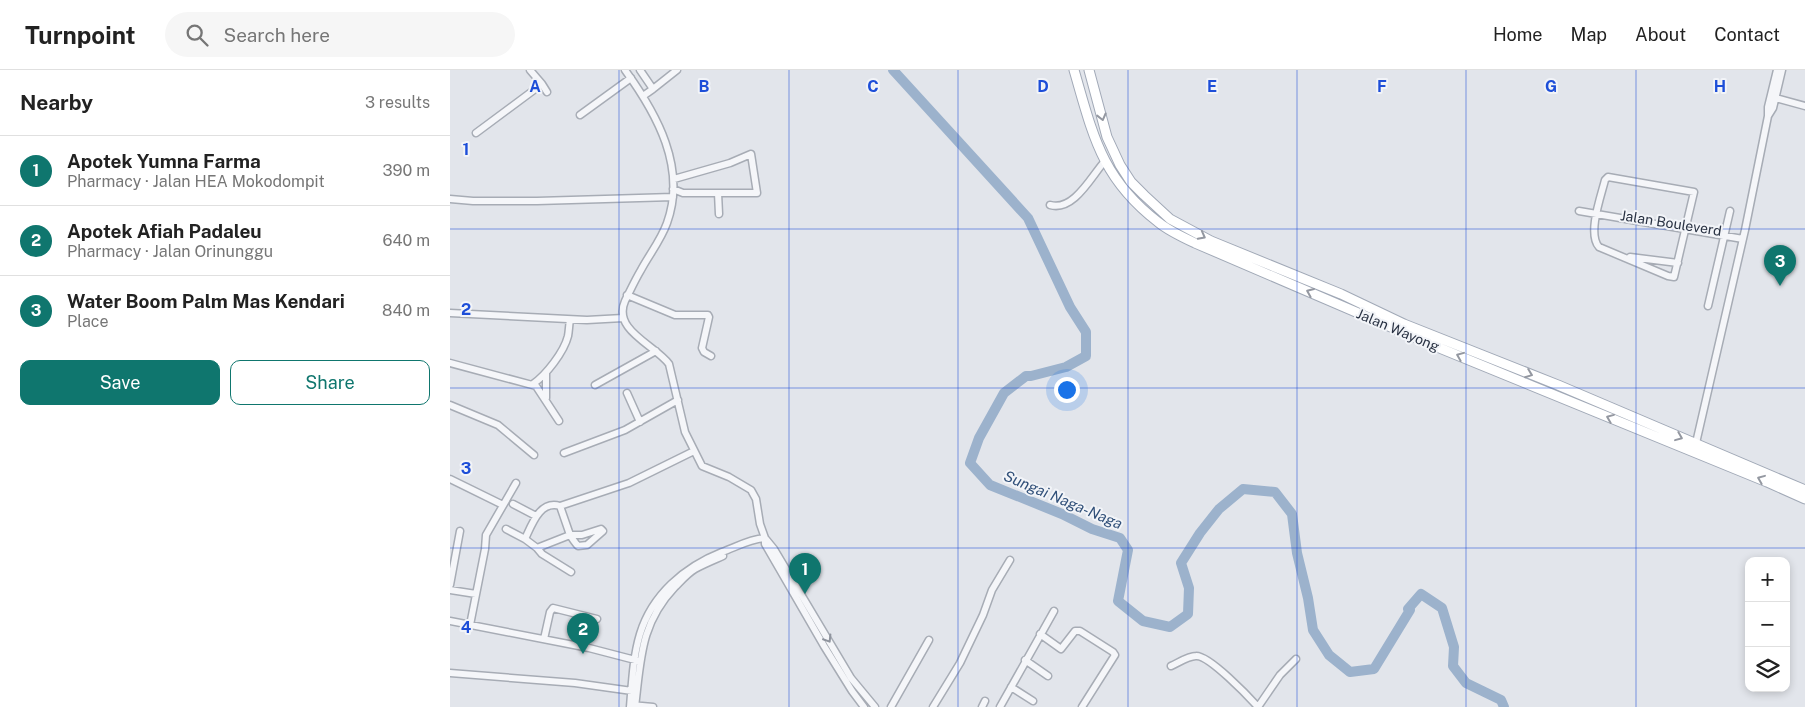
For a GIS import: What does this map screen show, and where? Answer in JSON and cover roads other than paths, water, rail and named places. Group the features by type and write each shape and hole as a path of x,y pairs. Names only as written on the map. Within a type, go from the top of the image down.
{"main road":[{"name":"Jalan Wayong","path":"1074,70 1093,133 1113,176 1130,197 1159,223 1195,243 1442,349 1767,482 1805,500"},
{"name":"Jalan Wayong","path":"1088,70 1107,137 1120,165 1131,182 1170,219 1210,241 1341,294 1404,324 1696,443 1805,490"}],"street":[{"path":"530,70 547,92"},
{"path":"625,70 656,117 666,140 674,179 670,213 662,235 627,295 622,307 623,318 628,328 669,364 685,432 702,466 735,480 750,490 756,499 760,524 766,538 851,678 875,707"},
{"path":"640,70 653,89"},
{"path":"643,96 677,70"},
{"path":"1696,443 1743,237 1777,70"},
{"path":"1768,116 1773,108 1782,70"},
{"path":"580,115 631,78"},
{"path":"476,133 542,84"},
{"path":"1776,98 1805,106"},
{"path":"673,189 682,193 757,193 751,154 730,163 674,179"},
{"path":"1050,205 1060,206 1077,196 1105,161"},
{"path":"1608,177 1693,191 1687,227 1674,276 1671,277 1599,247 1594,239 1593,232 1597,213 1605,180 1608,177"},
{"path":"718,193 719,214"},
{"path":"450,199 473,202 673,197"},
{"name":"Jalan Bouleverd","path":"1579,211 1743,237"},
{"path":"1708,306 1730,211"},
{"path":"1625,257 1678,262"},
{"path":"627,295 675,316 708,315 709,318 702,348 704,352 711,356"},
{"path":"450,313 570,320 623,318"},
{"path":"533,384 546,373 566,341 570,320"},
{"path":"595,385 656,351"},
{"path":"450,363 502,378 533,384 546,399 559,421"},
{"path":"546,373 546,399"},
{"path":"627,393 640,422"},
{"path":"564,453 625,430 678,400"},
{"path":"450,405 498,425 534,455"},
{"path":"525,539 536,516 546,506 555,504 560,506 634,481 694,451"},
{"path":"450,479 503,505"},
{"path":"470,625 486,535 516,483"},
{"path":"513,504 536,516"},
{"path":"537,548 570,535 582,535 601,529 603,531 587,546 578,546 570,535 560,506"},
{"path":"506,530 525,539 542,554 571,572"},
{"path":"450,585 460,531"},
{"path":"632,706 632,691 643,642 651,620 669,593 694,569 766,538"},
{"path":"766,538 765,544 824,646 864,707"},
{"path":"933,707 960,663 983,615 992,590 1010,560"},
{"path":"450,590 476,594"},
{"path":"544,639 550,612 553,608 597,619"},
{"path":"1000,707 1054,611"},
{"path":"450,621 544,639 638,661"},
{"path":"1040,634 1061,649 1074,631 1080,631 1113,652 1114,655 1082,707"},
{"path":"891,707 929,640"},
{"path":"1171,666 1193,656 1202,657 1219,669 1258,707 1280,675 1296,659"},
{"path":"1025,660 1048,676"},
{"path":"632,706 638,661"},
{"path":"450,673 575,683 632,691"},
{"path":"1011,688 1033,701"},
{"path":"632,706 653,707"}],"waterway":[{"name":"Sungai Naga-Naga","path":"893,70 1028,218 1070,307 1086,332 1086,356 1066,367 1026,376 1004,393 979,438 970,463 990,485 1062,514 1092,529 1120,538 1128,550 1118,601 1143,621 1170,627 1188,614 1189,588 1181,563 1200,533 1219,509 1243,489 1275,492 1292,514 1297,553 1308,598 1313,630 1329,655 1350,672 1374,669 1410,610 1408,609 1421,594 1442,608 1454,647 1453,666 1466,683 1501,700 1504,707"}],"place":[{"name":"Water Boom Palm Mas Kendari","path":"1780,286"},
{"name":"Apotek Yumna Farma","path":"805,594"},
{"name":"Apotek Afiah Padaleu","path":"583,654"}]}
